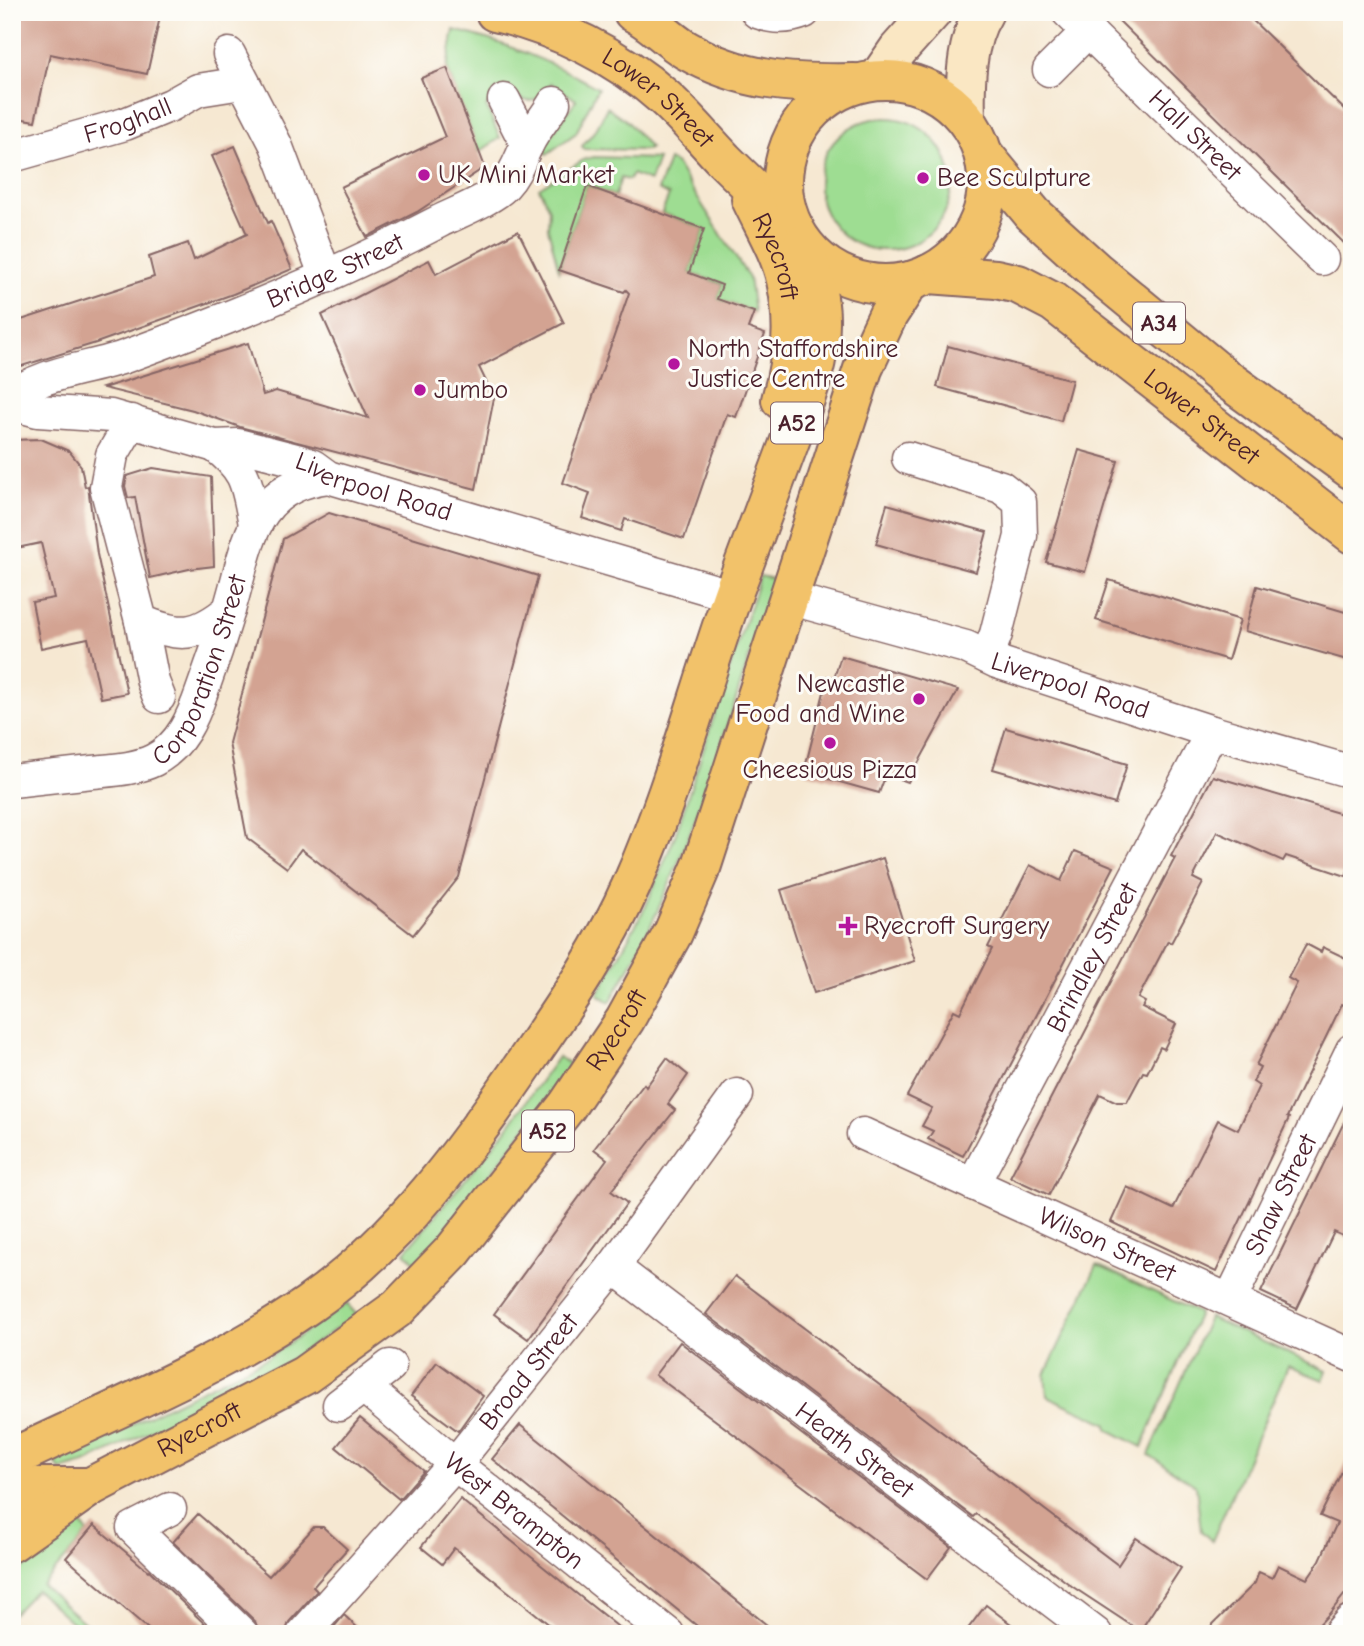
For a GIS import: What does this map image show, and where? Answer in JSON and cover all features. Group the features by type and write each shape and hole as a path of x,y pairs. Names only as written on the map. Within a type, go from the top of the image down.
{"highway":[{"name":"Lower Street","path":"495,12 543,27 610,57 666,98 798,235"},
{"name":"Lower Street","path":"634,12 680,46 720,67 759,78 799,84 868,81"},
{"path":"898,80 918,84 944,99 966,119 977,136 987,175 982,215 961,250 947,263 920,278 891,284 851,279 817,258 798,235 783,188 783,168 792,139 808,114 822,100 839,90 868,81 898,80"},
{"name":"Lower Street","path":"984,155 1033,215 1097,272 1224,377 1352,470"},
{"name":"Ryecroft","path":"738,173 786,278 792,323 791,358 772,431 779,470"},
{"name":"Ryecroft","path":"12,1458 250,1341 332,1287 405,1220 456,1158 565,1006 631,888 654,831 682,755 733,596 817,361 820,319 818,295 798,235"},
{"name":"Lower Street","path":"920,278 996,279 1018,284 1053,302 1352,534"},
{"name":"Ryecroft","path":"12,1542 90,1487 305,1375 384,1320 453,1251 567,1106 625,1020 673,933 719,815 863,369 888,314 920,278"},
{"path":"12,1497 36,1487 90,1487"}],"main road":[{"path":"868,81 932,12"},
{"path":"966,119 965,83 972,43 984,12"}],"street":[{"path":"757,12 767,16 793,16 804,12"},
{"path":"1049,70 1078,22"},
{"name":"Hall Street","path":"1078,22 1322,259"},
{"path":"229,54 276,145 326,277"},
{"name":"Froghall","path":"12,156 125,124 198,90 242,83"},
{"path":"504,100 527,145"},
{"name":"Bridge Street","path":"12,397 23,387 80,368 114,361 216,324 407,239 504,187 520,165 527,145 554,103"},
{"path":"114,361 94,380 97,398 121,419 106,487 141,621 153,682 159,697"},
{"name":"Liverpool Road","path":"12,404 38,411 121,419 215,446 238,445 300,461 313,466 328,477 733,596"},
{"path":"215,446 229,457 243,474 255,524"},
{"path":"908,458 1001,487 1020,502 1021,536 996,634 987,657"},
{"name":"Corporation Street","path":"12,781 130,767 154,760 168,750 193,716 255,524 284,490 312,479 328,477"},
{"name":"Liverpool Road","path":"788,598 966,647 987,657 1212,732 1352,772"},
{"path":"141,621 176,633 190,633 212,624 229,610"},
{"name":"Brindley Street","path":"973,1184 1212,732"},
{"name":"Shaw Street","path":"1230,1300 1352,1050"},
{"name":"Broad Street","path":"303,1634 456,1464 613,1267 737,1095"},
{"name":"Wilson Street","path":"863,1134 1352,1356"},
{"name":"Heath Street","path":"613,1267 1096,1634"},
{"name":"West Brampton","path":"390,1366 351,1395 456,1464 668,1634"},
{"path":"170,1509 133,1528 242,1634"},
{"path":"1343,1634 1352,1624"}],"green space":[{"path":"454,30 492,40 528,54 598,88 576,133 547,154 542,148 576,100 551,83 543,94 534,100 523,100 512,92 486,106 500,138 479,152 447,68"},
{"path":"607,107 627,121 650,148 584,149 582,146 597,128"},
{"path":"885,118 910,123 931,138 946,159 951,184 946,209 931,230 910,245 885,250 860,245 839,230 824,209 819,184 824,159 839,138 860,123"},
{"path":"585,159 658,159 650,181 632,174 629,180 621,178 615,196 587,186 559,270 548,228 549,209 539,188"},
{"path":"669,160 676,164 749,278 754,312 717,299 722,284 689,273 704,229 662,213 669,195 658,190"},
{"path":"760,576 774,579 704,796 662,901 610,1002 598,994 646,906 675,836"},
{"path":"558,1057 572,1065 480,1188 417,1265 405,1252 502,1135"},
{"path":"1097,1265 1199,1313 1142,1447 1109,1430 1106,1423 1047,1396 1045,1375"},
{"path":"347,1304 357,1315 272,1372 85,1463 60,1470 55,1462 265,1359"},
{"path":"1209,1317 1327,1371 1323,1380 1288,1366 1212,1541 1201,1531 1196,1486 1149,1455"},
{"path":"81,1523 88,1533 42,1585 97,1634 85,1634 36,1590 12,1615 12,1577"}],"building":[{"path":"22,12 140,12 160,17 147,74 50,54 35,121 12,117 12,18"},
{"path":"1110,12 1244,12 1352,117 1352,251"},
{"path":"447,68 485,167 417,212 367,237 341,187 445,137 421,78"},
{"path":"235,146 268,223 271,221 292,269 233,294 96,343 12,369 12,323 154,277 149,257 188,243 194,260 247,234 212,156"},
{"name":"North Staffordshire Justice Centre","path":"587,186 704,229 689,273 722,285 717,299 754,312 748,328 765,334 736,417 727,414 684,539 625,519 621,531 582,518 590,493 563,483 629,293 559,270"},
{"path":"518,231 564,323 479,367 494,398 476,489 240,427 193,410 103,388 248,343 263,395 276,391 368,418 322,315 429,260 436,274"},
{"path":"948,346 1072,380 1061,421 937,387"},
{"path":"41,439 69,451 81,466 85,487 88,486 97,554 127,693 101,698 88,638 41,648 32,602 54,598 41,543 12,549 12,440"},
{"path":"1079,450 1118,461 1085,572 1046,562"},
{"path":"153,468 211,477 214,566 150,578 135,497 128,498 125,486 127,476"},
{"path":"887,504 987,532 976,572 876,544"},
{"path":"329,513 538,576 459,877 413,935 301,849 287,868 247,838 229,743 283,539"},
{"path":"1109,580 1240,620 1228,660 1096,620"},
{"path":"1257,586 1352,614 1352,645 1347,660 1245,631"},
{"path":"841,656 958,690 908,782 886,774 879,793 804,772 828,676 834,678"},
{"path":"1006,728 1127,764 1115,804 993,769"},
{"path":"1213,776 1352,817 1352,859 1346,876 1286,856 1283,861 1217,832 1193,878 1203,883 1138,998 1145,1002 1142,1007 1176,1024 1164,1049 1160,1047 1147,1073 1143,1072 1127,1102 1117,1102 1100,1094 1049,1195 1010,1177 1175,858 1171,856"},
{"path":"1075,851 1114,867 963,1156 928,1139 933,1131 922,1126 932,1108 907,1096 954,1010 960,1013 992,949 988,947 1030,865 1061,881"},
{"name":"Ryecroft Surgery","path":"883,858 915,961 814,993 781,890"},
{"path":"1306,944 1321,952 1323,947 1352,961 1352,1009 1342,1004 1216,1272 1111,1222 1127,1187 1173,1209 1218,1120 1238,1130 1259,1086 1253,1082 1260,1067 1256,1065 1297,983 1288,978"},
{"path":"667,1058 688,1075 668,1104 675,1110 611,1191 627,1203 528,1339 494,1314 607,1159 594,1149"},
{"path":"1352,1106 1352,1240 1334,1232 1297,1309 1261,1292"},
{"path":"735,1276 1118,1565 1136,1538 1181,1568 1140,1631 1073,1587 976,1514 973,1517 706,1314"},
{"path":"680,1342 951,1547 927,1579 655,1375"},
{"path":"437,1362 483,1396 458,1431 411,1396"},
{"path":"360,1418 424,1471 399,1499 336,1447"},
{"path":"520,1425 778,1634 707,1634 492,1459"},
{"path":"1352,1451 1352,1585 1329,1614 1310,1634 1203,1634 1255,1583 1259,1572 1272,1578 1278,1565 1307,1579 1320,1560 1337,1523 1320,1516"},
{"path":"460,1499 627,1634 561,1634 454,1548 442,1564 421,1547"},
{"path":"198,1514 269,1576 314,1527 323,1527 347,1549 313,1587 317,1591 289,1622 285,1634 260,1634 255,1621 173,1542"},
{"path":"94,1525 149,1570 215,1634 154,1634 66,1558"},
{"path":"986,1605 1024,1634 964,1634"},
{"path":"344,1615 364,1634 328,1634"}],"place":[{"name":"UK Mini Market","path":"424,175"},
{"name":"Bee Sculpture","path":"923,178"},
{"name":"North Staffordshire Justice Centre","path":"674,364"},
{"name":"Jumbo","path":"420,390"},
{"name":"Newcastle Food and Wine","path":"919,699"},
{"name":"Cheesious Pizza","path":"830,743"},
{"name":"Ryecroft Surgery","path":"848,926"}]}
